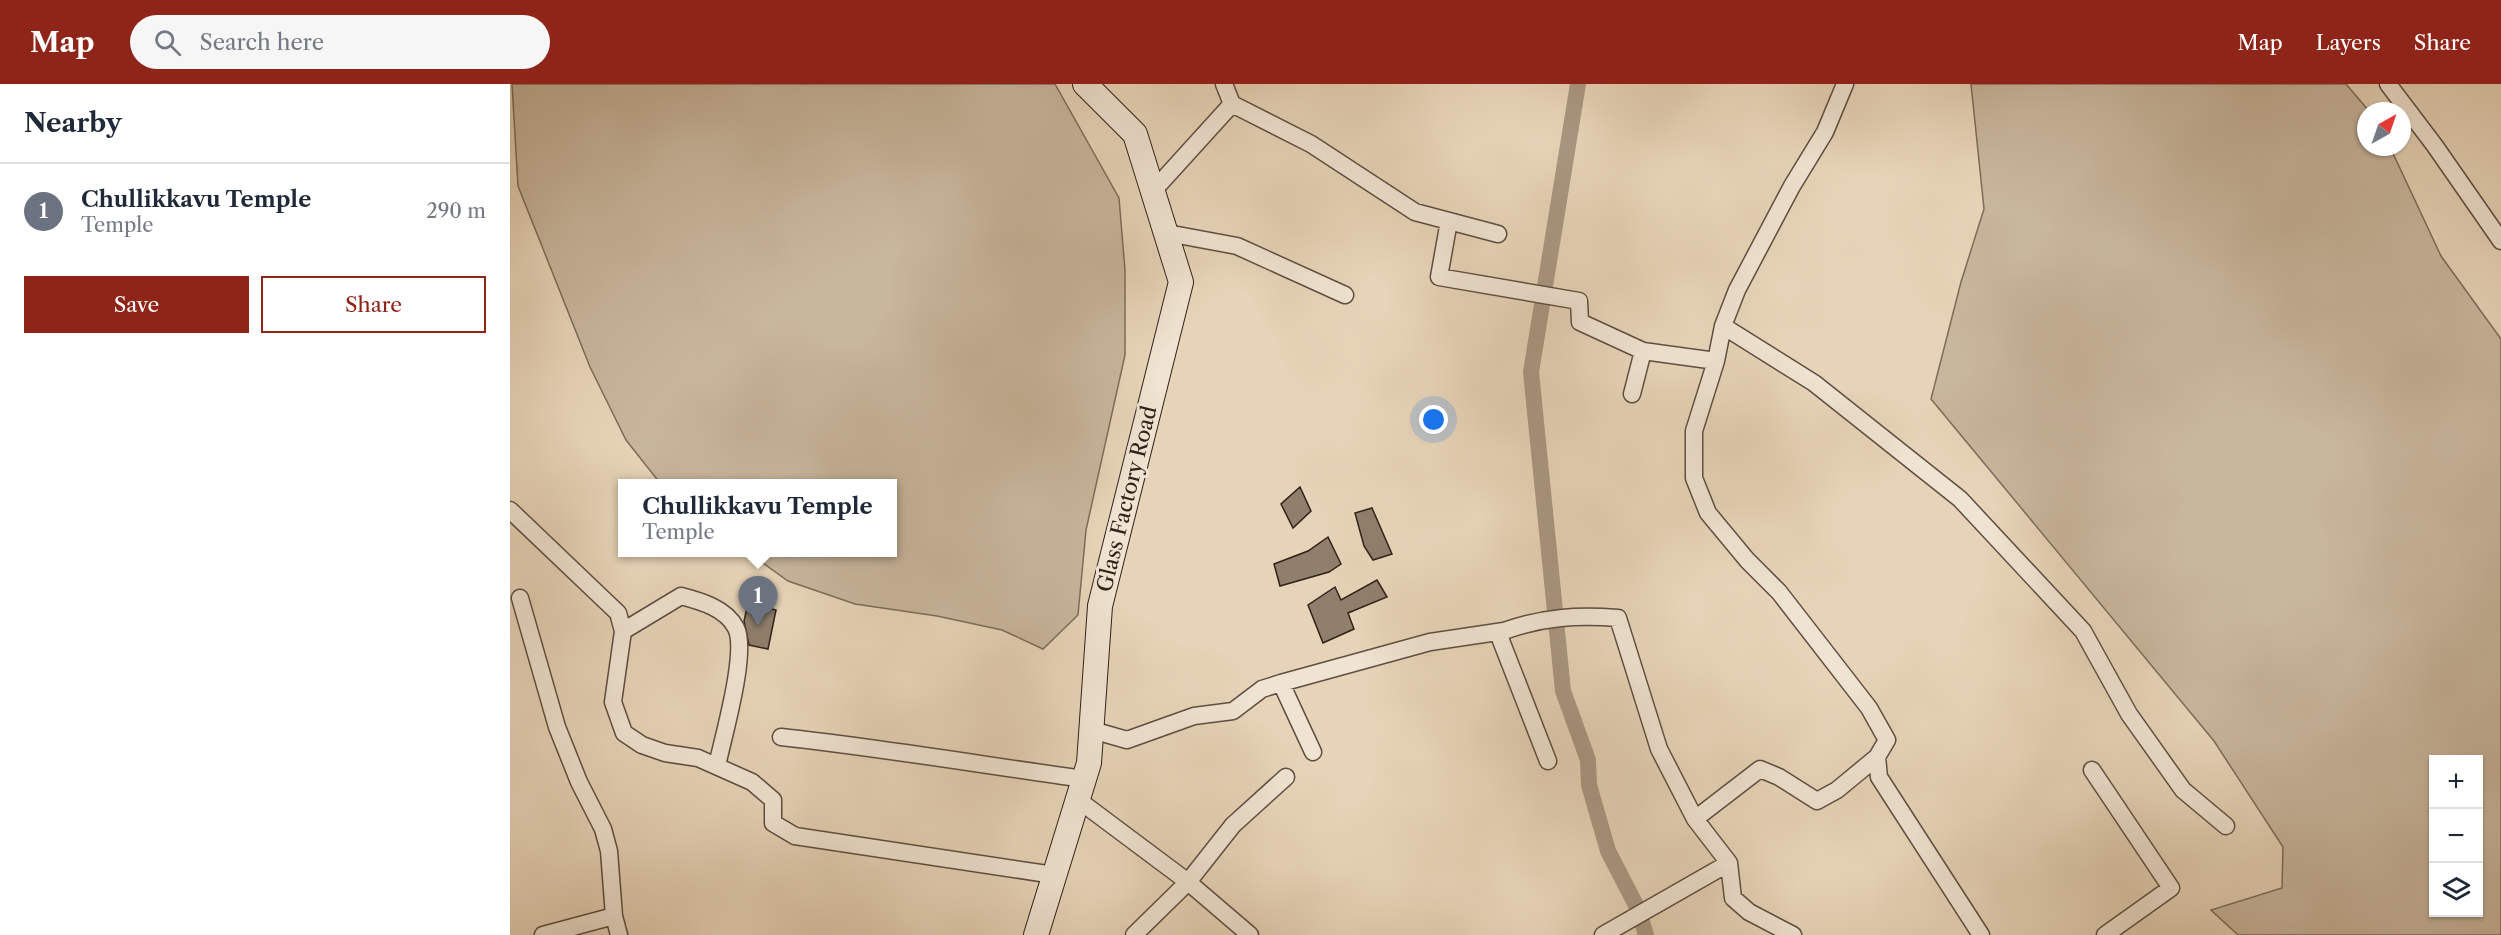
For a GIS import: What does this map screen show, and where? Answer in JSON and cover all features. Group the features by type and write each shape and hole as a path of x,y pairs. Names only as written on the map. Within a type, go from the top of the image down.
{"main road":[{"name":"Glass Factory Road","path":"1036,935 1089,763 1100,606 1181,282 1135,134 1086,84"}],"street":[{"path":"1224,84 1232,104 1311,144 1415,212 1498,234"},
{"path":"1695,819 1760,769 1779,777 1817,801 1837,790 1877,757 1887,740 1869,708 1779,592 1747,560 1708,513 1694,478 1694,430 1716,361 1723,326 1737,290 1792,186 1826,132 1845,84"},
{"path":"2388,84 2435,146 2501,241"},
{"path":"1153,191 1232,104"},
{"path":"1449,221 1439,276 1579,300 1580,322 1643,351 1716,361"},
{"path":"1167,233 1237,246 1345,295"},
{"path":"1723,326 1814,383 1960,500 2084,631 2129,714 2183,790 2226,826"},
{"path":"1632,394 1643,351"},
{"path":"510,510 618,613 623,631 613,702 624,733 642,745 665,753 698,758 752,782 773,800 773,822 795,836 1054,876"},
{"path":"623,631 681,596 703,602 724,614 737,628 738,669 717,766"},
{"path":"520,598 557,727 579,782 603,829 609,851 614,916 619,935"},
{"path":"1092,730 1127,740 1194,716 1233,711 1262,689 1430,642 1504,631 1534,620 1588,616 1618,618 1659,749 1695,819 1729,863 1733,898 1749,912 1793,935"},
{"path":"1504,631 1500,638 1548,761"},
{"path":"1281,683 1313,752"},
{"path":"781,737 881,748 1081,789 1250,935"},
{"path":"1877,757 1879,777 1981,935"},
{"path":"2091,770 2171,888 2105,935"},
{"path":"1134,935 1188,882 1233,825 1286,777"},
{"path":"1604,935 1729,863"},
{"path":"543,935 614,916"}],"shaded area":[{"path":"512,84 1055,84 1119,198 1125,270 1125,355 1086,530 1078,615 1043,649 1002,630 937,616 855,604 788,581 755,557 897,557 897,479 657,479 626,440 590,367 518,186"},
{"path":"1971,84 2346,84 2361,102 2357,102 2357,156 2394,156 2441,256 2501,339 2501,935 2238,935 2211,910 2282,888 2283,847 2214,741 1931,399 1961,282 1984,209"}],"building":[{"path":"1300,487 1311,511 1293,528 1281,504"},
{"path":"1372,508 1392,554 1373,560 1364,546 1355,513"},
{"path":"1328,537 1341,564 1329,572 1280,586 1274,564 1308,551"},
{"path":"1377,580 1387,597 1348,613 1354,629 1323,643 1308,605 1335,587 1341,600"},
{"path":"748,603 776,610 768,649 749,645 744,621"}],"waterway":[{"path":"1578,84 1531,372 1563,691 1588,760 1589,785 1608,851 1638,909 1646,935"}],"place":[{"name":"Chullikkavu Temple","path":"758,626"}]}
